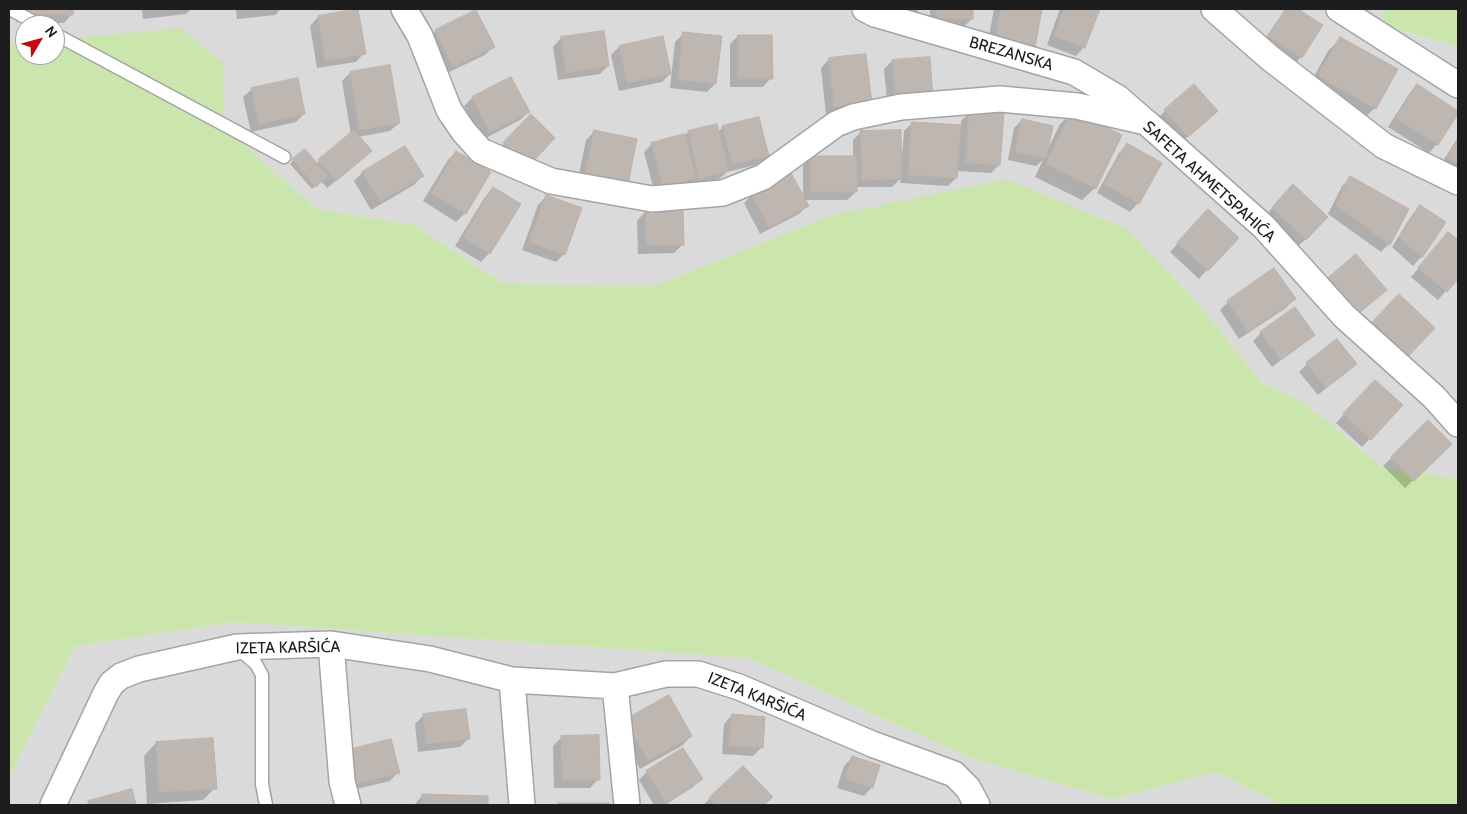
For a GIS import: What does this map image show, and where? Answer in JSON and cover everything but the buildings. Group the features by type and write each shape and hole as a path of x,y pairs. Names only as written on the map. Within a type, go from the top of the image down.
{"street":[{"name":"SAFETA AHMETSPAHIĆA","path":"404,9 420,36 449,110 464,132 481,150 551,181 652,199 723,193 763,177 836,124 853,118 901,107 1000,99 1019,100 1077,106 1146,122 1264,227 1344,316 1434,397 1458,424"},
{"name":"BREZANSKA","path":"865,9 875,14 949,37 983,44 1074,72 1118,98 1146,122"},
{"path":"1214,9 1240,29 1270,58 1384,146 1458,182"},
{"path":"1339,9 1458,85"},
{"path":"331,644 342,781 348,805"},
{"name":"IZETA KARŠIĆA","path":"53,805 112,683 122,676 139,669 237,647 331,644 430,659 512,680 616,686 666,674 698,674 739,687 872,744 954,774 968,788 977,805"},
{"path":"512,680 522,805"},
{"path":"616,686 627,805"}],"lane":[{"path":"65,39 284,157"},
{"path":"237,647 256,664 262,674 262,784 266,805"}],"shaded area":[{"path":"9,9 1385,9 1383,26 1458,46 1458,479 1382,467 1304,402 1262,383 1196,301 1128,230 829,216 654,286 504,284 414,225 316,209 224,126 65,45 65,15 15,15 15,44 13,44 9,37"},
{"path":"235,622 749,658 971,758 1112,799 1216,772 1283,805 9,805 9,777 75,646"}],"green space":[{"path":"1385,9 1458,9 1458,46 1383,26"},
{"path":"180,28 223,63 224,126 316,209 414,225 504,284 654,286 829,216 1007,179 1128,230 1196,301 1262,383 1304,402 1382,467 1458,479 1458,805 1283,805 1216,772 1112,799 971,758 749,658 235,622 75,646 9,777 9,37 13,44 15,44 15,65 65,65 65,39"}]}
